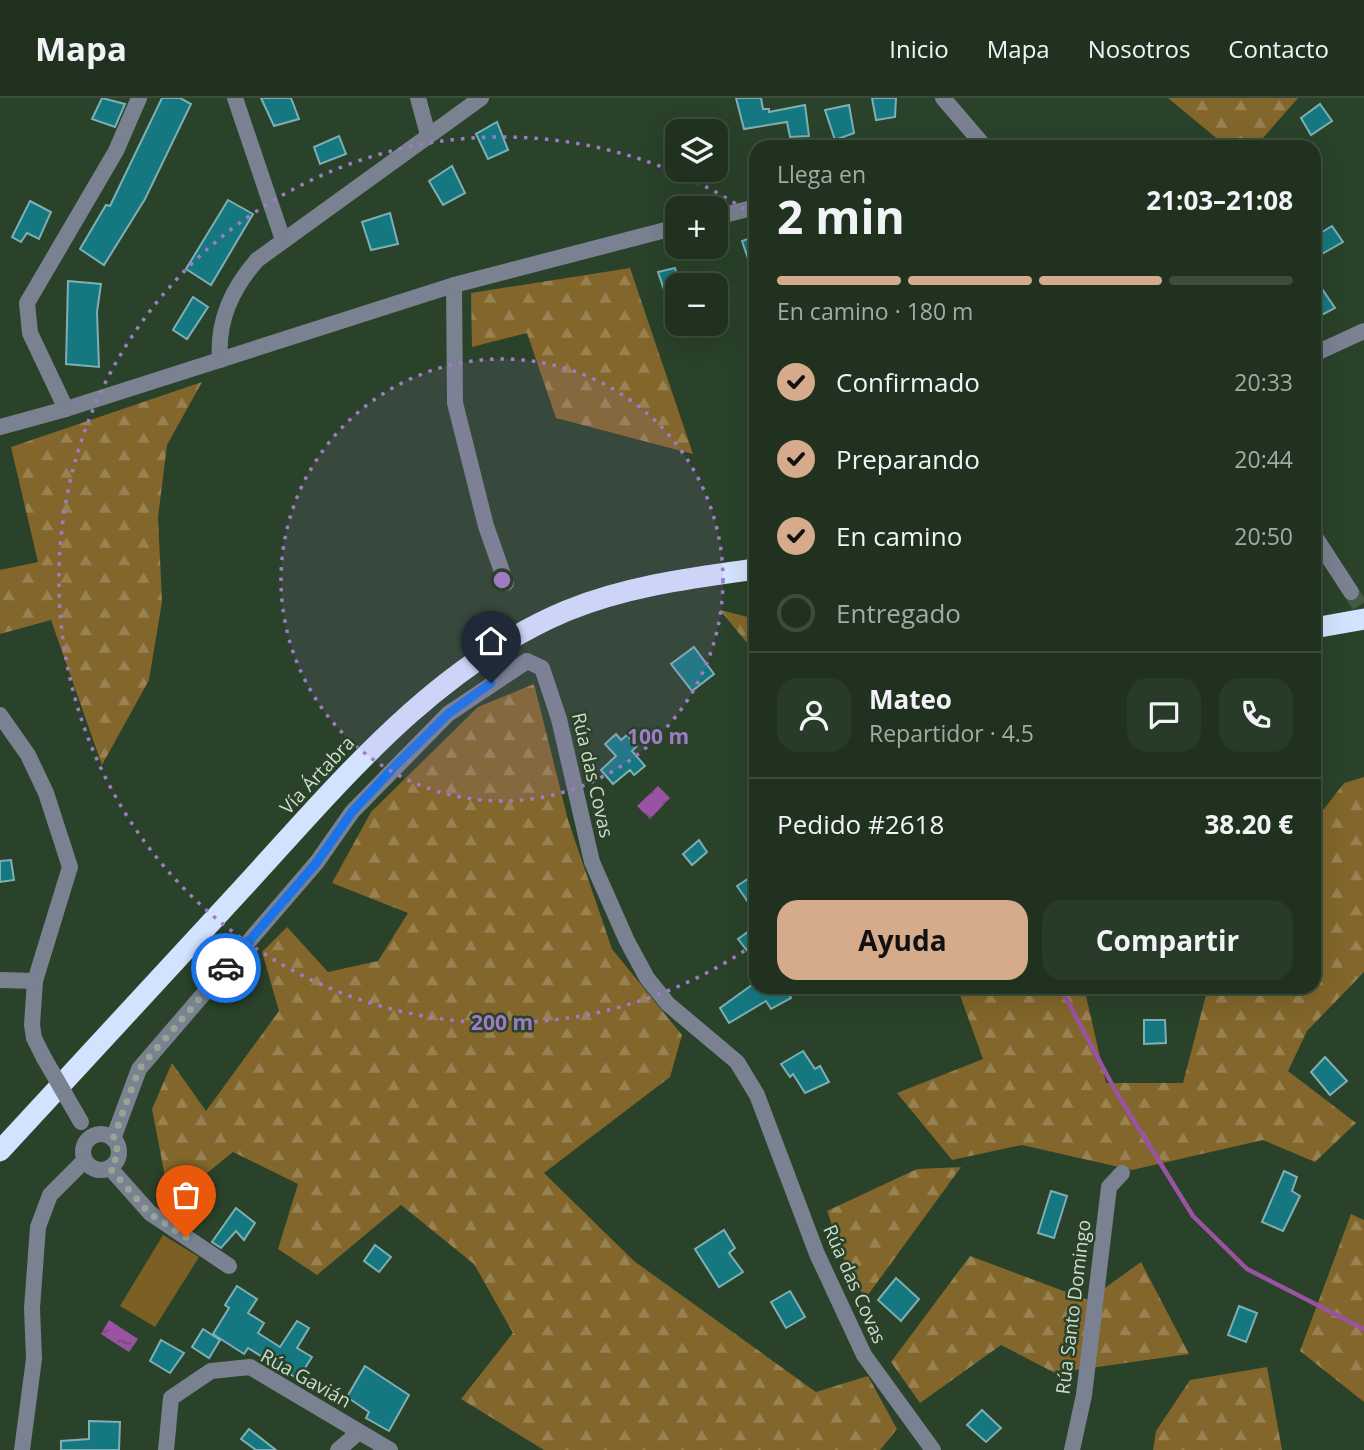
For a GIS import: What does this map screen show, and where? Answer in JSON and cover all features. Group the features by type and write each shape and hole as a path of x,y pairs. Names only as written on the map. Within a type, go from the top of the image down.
{"highway":[{"name":"Vía Ártabra","path":"0,1151 385,736 433,693 495,649 565,612 641,587 749,570"},
{"path":"1321,627 1364,619"}],"street":[{"path":"66,409 30,332 27,303 116,151 139,98"},
{"path":"235,98 283,240"},
{"path":"418,98 428,135"},
{"path":"220,359 218,337 235,291 257,260 481,98"},
{"path":"943,98 979,140"},
{"path":"728,214 749,209"},
{"path":"0,427 66,409 454,285 665,230"},
{"path":"454,285 455,403 486,526 506,583"},
{"path":"1321,351 1364,331"},
{"path":"1321,546 1351,592"},
{"name":"Rúa das Covas","path":"113,1139 139,1069 309,872 352,812 448,714 527,661 542,668 559,719 592,863 642,969 668,1004 737,1062 750,1084 817,1254 864,1355 933,1450"},
{"path":"0,715 28,755 46,793 70,867 34,981 32,1025 34,1038 44,1058 90,1138"},
{"path":"0,980 34,981"},
{"path":"100,1134 113,1139 119,1154 110,1168 96,1169 85,1160 84,1149 90,1138 100,1134"},
{"path":"22,1450 34,1359 32,1308 38,1227 50,1195 85,1160"},
{"path":"110,1168 149,1213 229,1266"},
{"name":"Rúa Santo Domingo","path":"1072,1450 1084,1395 1109,1187 1122,1173"},
{"name":"Rúa Gavián","path":"166,1450 171,1398 211,1371 250,1367 390,1450"},
{"path":"338,1450 359,1432"}],"green space":[{"path":"1168,98 1298,98 1261,140 1219,140"},
{"path":"630,268 693,454 556,418 527,333 472,347 471,293"},
{"path":"202,382 167,445 158,517 162,602 149,680 102,765 51,620 0,634 0,570 38,562 11,447"},
{"path":"720,610 749,617 749,645"},
{"path":"534,684 568,820 612,949 682,1035 670,1077 544,1173 634,1261 816,1392 868,1376 897,1429 880,1450 544,1450 461,1399 513,1333 474,1264 401,1205 317,1275 278,1249 298,1184 233,1152 170,1203 152,1109 172,1063 206,1111 279,1011 262,952 287,927 328,972 378,961 408,913 332,883 371,812 478,707"},
{"path":"1364,777 1364,972 1307,1031 1288,1071 1356,1123 1315,1162 1263,1140 1132,1170 1022,1145 952,1160 897,1093 983,1059 960,994 1086,994 1106,1083 1183,1083 1206,994 1321,994 1321,813 1344,783"},
{"path":"961,1167 865,1299 845,1262 827,1211 917,1169"},
{"path":"1351,1214 1364,1220 1364,1402 1300,1351"},
{"path":"970,1256 1088,1300 1141,1262 1189,1354 1055,1373 1001,1345 920,1403 891,1362"},
{"path":"1267,1367 1282,1450 1153,1450 1156,1431 1190,1380"}],"shaded area":[{"path":"163,1235 199,1257 155,1327 120,1306"}],"water":[{"path":"658,786 670,798 650,819 637,806"},
{"path":"109,1320 138,1339 129,1352 101,1334"}],"building":[{"path":"102,98 125,104 115,127 92,119"},
{"path":"162,98 180,98 191,104 145,199 104,265 80,249 106,205 110,206"},
{"path":"261,98 291,98 299,119 274,126"},
{"path":"736,98 761,98 763,109 769,109 769,112 805,105 809,136 790,137 787,122 744,129"},
{"path":"872,98 896,98 895,117 876,120"},
{"path":"1320,104 1332,121 1311,135 1301,118"},
{"path":"849,105 854,133 835,140 825,110"},
{"path":"497,122 508,150 488,159 476,134"},
{"path":"339,136 346,154 320,164 314,147"},
{"path":"452,166 465,193 443,205 429,181"},
{"path":"228,200 253,214 211,285 186,269"},
{"path":"30,201 51,212 39,239 27,233 21,242 12,237"},
{"path":"390,213 398,244 371,250 362,222"},
{"path":"1332,226 1343,242 1321,254 1321,233"},
{"path":"749,238 749,261 742,241"},
{"path":"675,268 676,273 665,273 665,293 658,272"},
{"path":"68,281 101,284 97,312 99,367 66,364"},
{"path":"1321,287 1335,308 1321,315"},
{"path":"193,297 208,307 187,339 173,330"},
{"path":"694,647 714,674 692,691 671,664"},
{"path":"616,734 621,740 627,735 637,746 632,751 645,766 634,775 630,770 613,784 601,770 616,756 605,744"},
{"path":"699,840 707,852 692,865 683,854"},
{"path":"11,860 14,880 0,882 0,861"},
{"path":"749,878 749,901 748,902 737,886"},
{"path":"749,931 749,953 738,939"},
{"path":"749,987 749,994 789,994 791,998 771,1009 766,1001 729,1023 720,1008"},
{"path":"1144,1020 1165,1020 1166,1043 1144,1044"},
{"path":"803,1051 815,1069 820,1066 829,1082 805,1093 793,1074 790,1077 781,1064"},
{"path":"1325,1057 1347,1081 1330,1095 1311,1072"},
{"path":"1284,1171 1297,1177 1292,1191 1300,1196 1283,1231 1262,1222"},
{"path":"1051,1191 1067,1196 1054,1238 1038,1233"},
{"path":"236,1208 255,1223 244,1240 236,1231 221,1248 212,1242"},
{"path":"724,1230 735,1248 729,1253 743,1272 719,1287 695,1249"},
{"path":"375,1245 391,1257 379,1272 364,1261"},
{"path":"896,1278 919,1299 901,1321 878,1300"},
{"path":"237,1286 257,1299 248,1313 264,1323 258,1333 280,1347 297,1321 309,1328 297,1348 312,1357 298,1379 248,1348 244,1354 213,1334 229,1308 225,1305"},
{"path":"790,1291 805,1317 786,1328 771,1302"},
{"path":"1239,1306 1257,1313 1246,1342 1228,1335"},
{"path":"203,1329 220,1340 209,1358 192,1347"},
{"path":"161,1340 184,1353 170,1373 150,1361"},
{"path":"365,1366 409,1395 389,1431 366,1418 369,1412 347,1397"},
{"path":"982,1410 1001,1428 986,1442 967,1425"},
{"path":"89,1421 120,1422 119,1450 61,1450 61,1441 89,1439"},
{"path":"249,1429 276,1450 256,1450 241,1439"}],"waterway":[{"path":"1064,994 1115,1090 1193,1216 1247,1269 1364,1329"}],"tunnel":[{"path":"1351,592 1364,612"}],"way so far":[{"path":"186,1237 149,1213 110,1168 119,1154 117,1143 113,1139 139,1069 226,968"}],"route":[{"path":"226,968 317,862 352,812 448,714 491,683"}]}
